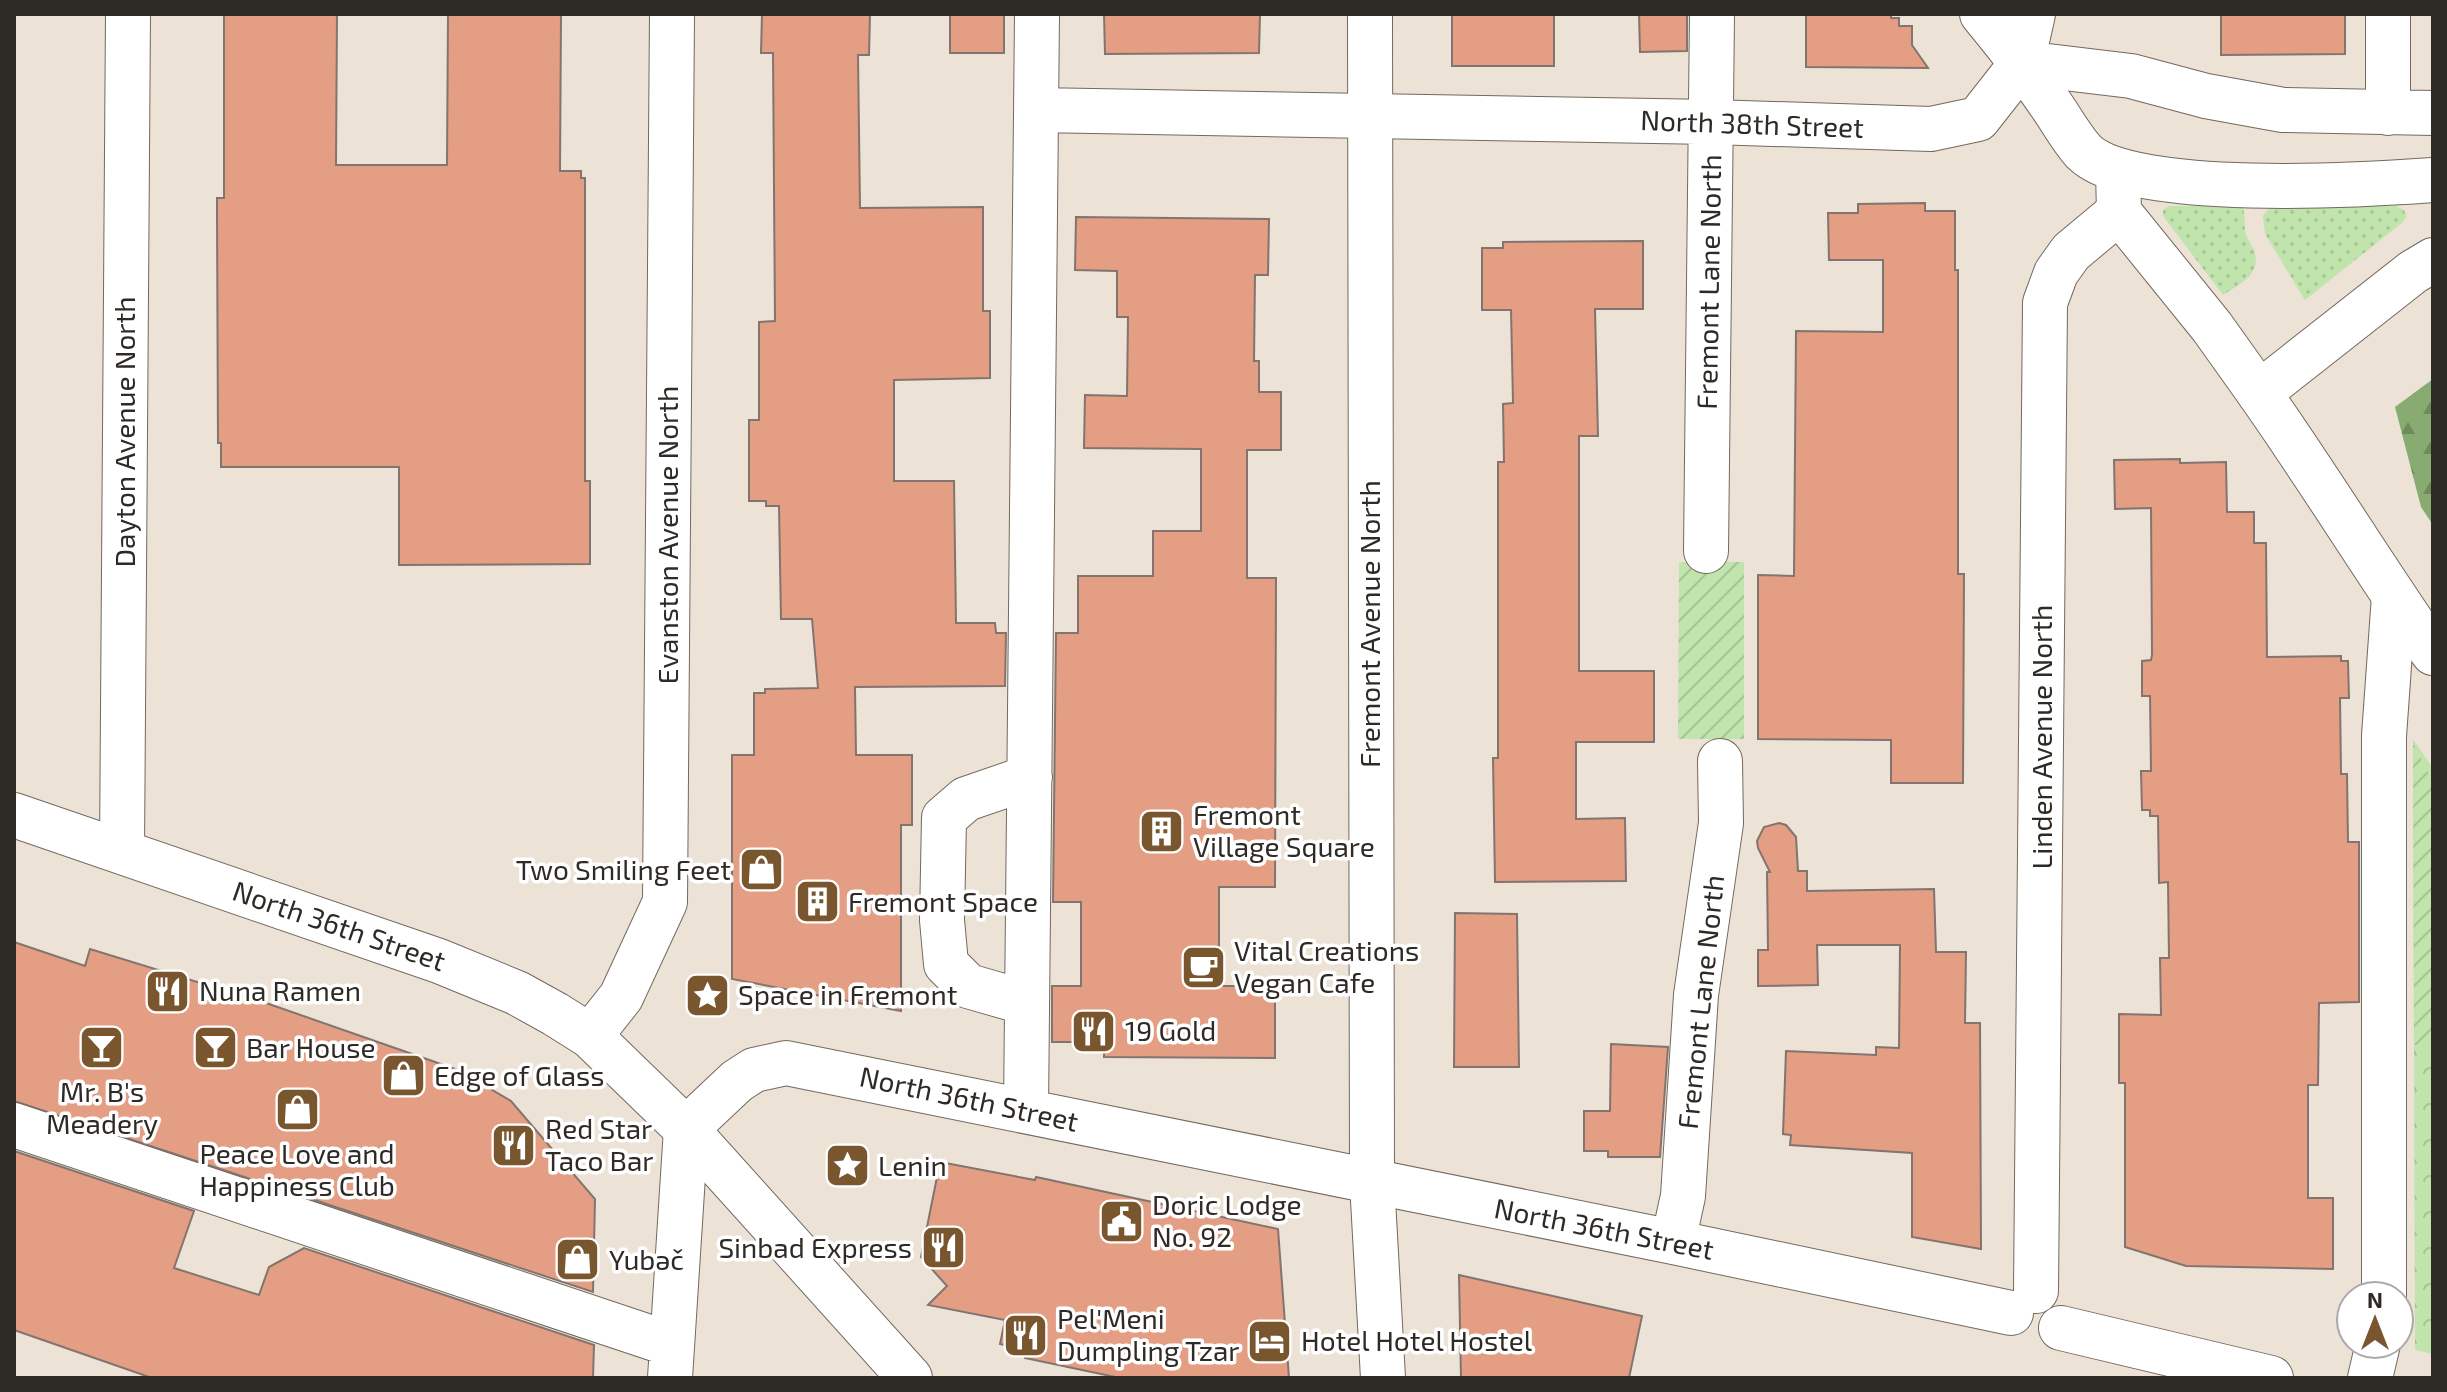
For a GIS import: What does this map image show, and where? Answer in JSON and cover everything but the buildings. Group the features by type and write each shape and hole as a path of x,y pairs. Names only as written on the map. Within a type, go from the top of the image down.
{"main road":[{"name":"Dayton Avenue North","path":"122,851 128,14"},
{"name":"Evanston Avenue North","path":"590,1036 621,997 665,902 672,14"},
{"path":"1026,1110 1037,14"},
{"name":"Fremont Avenue North","path":"1370,14 1372,1182 1383,1378"},
{"name":"Fremont Lane North","path":"1706,551 1712,14"},
{"path":"1982,14 2022,63 2085,153 2119,192 2319,479 2433,653"},
{"path":"2022,63 2033,14"},
{"path":"2388,14 2388,113"},
{"path":"2022,63 2131,76 2206,96 2283,110 2433,113"},
{"name":"North 38th Street","path":"1037,110 1931,129 1978,119 2022,63"},
{"path":"2119,192 2197,183 2381,184 2433,180"},
{"name":"Linden Avenue North","path":"2023,1302 2045,303 2056,273 2119,192"},
{"path":"2259,393 2413,272 2433,260"},
{"path":"2384,1280 2384,736 2394,596"},
{"name":"Fremont Lane North","path":"1673,1242 1683,1196 1696,995 1721,823 1720,761"},
{"path":"1027,1003 968,986 946,964 942,920 944,818 966,799 1030,777"},
{"name":"North 36th Street","path":"14,815 479,976 517,993 590,1036 686,1129 737,1081 754,1070 786,1063 1673,1242 2023,1302"},
{"path":"14,1125 670,1361 686,1129"},
{"path":"686,1129 902,1375"},
{"path":"2023,1302 2048,1293 2061,1306 2064,1314 2061,1328 2271,1378"}],"green space":[{"path":"2272,205 2396,206 2404,210 2406,216 2403,222 2305,300 2265,234 2263,216"},
{"path":"2169,206 2242,206 2246,233 2256,257 2249,276 2223,295 2163,216 2163,210"},
{"path":"2433,379 2433,525 2421,507 2395,407"},
{"path":"1679,562 1744,562 1744,739 1678,739"},
{"path":"2413,739 2433,768 2433,1354 2415,1350"},
{"path":"2413,743 2433,782 2433,1044 2414,1045"}],"place":[{"name":"Fremont Village Square","path":"1162,831"},
{"name":"Two Smiling Feet","path":"762,870"},
{"name":"Fremont Space","path":"817,902"},
{"name":"Vital Creations Vegan Cafe","path":"1203,967"},
{"name":"Nuna Ramen","path":"168,991"},
{"name":"Space in Fremont","path":"707,995"},
{"name":"19 Gold","path":"1094,1031"},
{"name":"Mr. B's Meadery","path":"102,1048"},
{"name":"Bar House","path":"215,1048"},
{"name":"Edge of Glass","path":"403,1076"},
{"name":"Peace Love and Happiness Club","path":"297,1110"},
{"name":"Red Star Taco Bar","path":"514,1145"},
{"name":"Lenin","path":"847,1166"},
{"name":"Doric Lodge No. 92","path":"1121,1221"},
{"name":"Sinbad Express","path":"943,1248"},
{"name":"Yubəč","path":"578,1260"},
{"name":"Pel'Meni Dumpling Tzar","path":"1026,1335"},
{"name":"Hotel Hotel Hostel","path":"1270,1341"}]}
